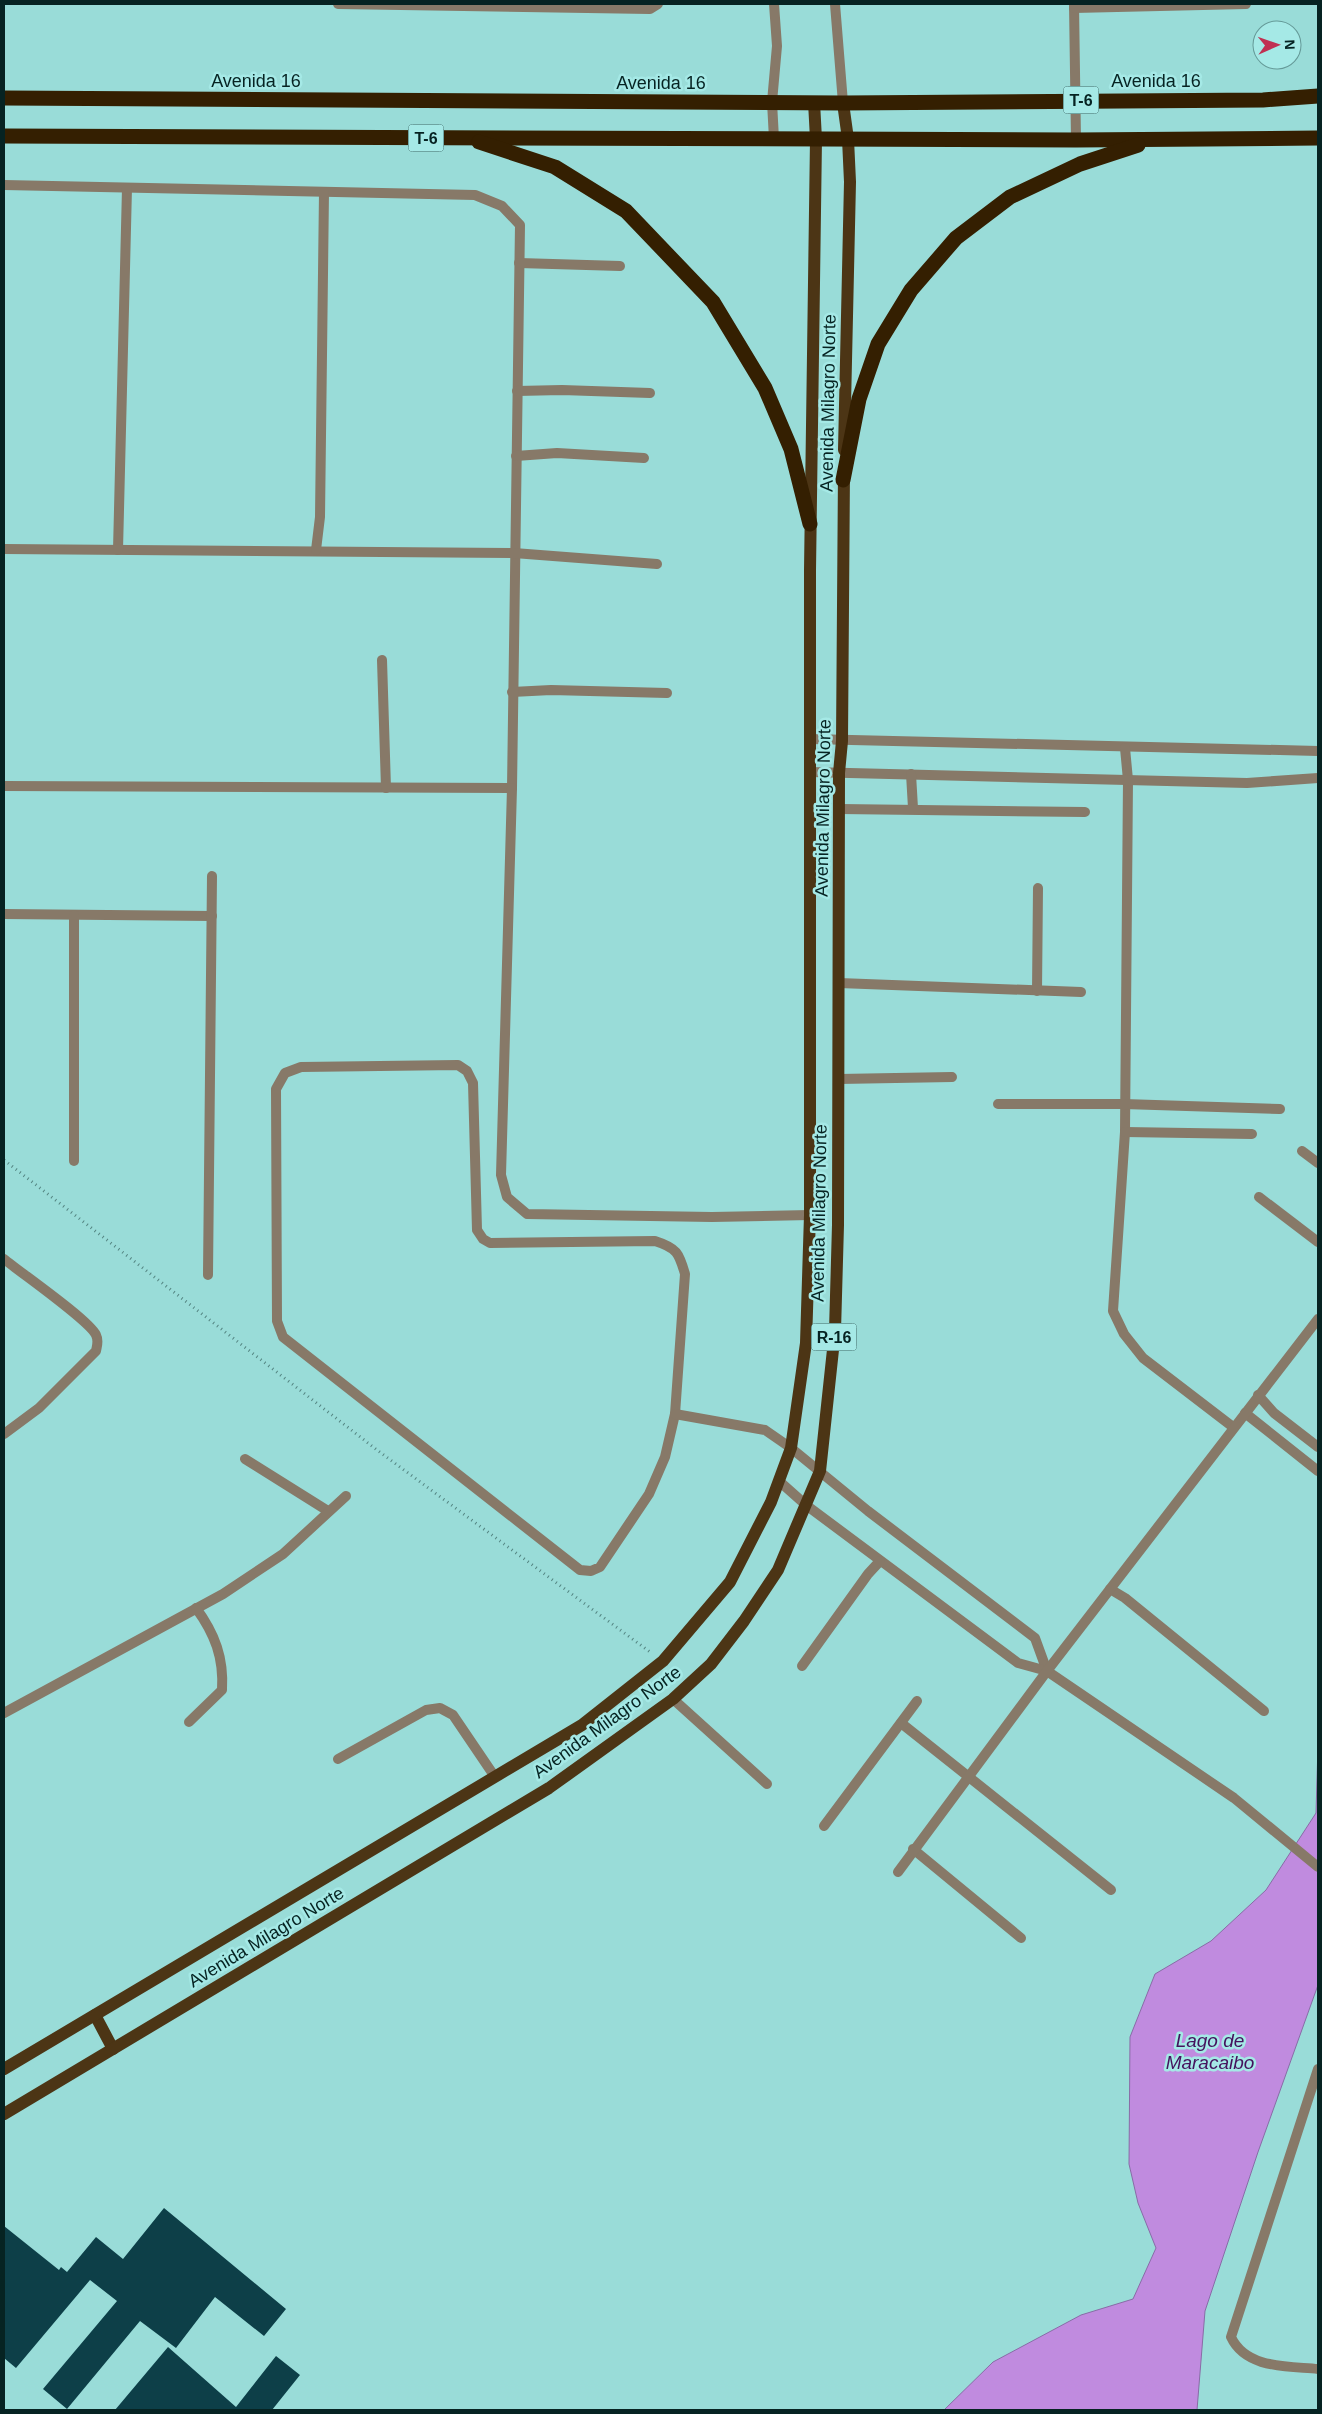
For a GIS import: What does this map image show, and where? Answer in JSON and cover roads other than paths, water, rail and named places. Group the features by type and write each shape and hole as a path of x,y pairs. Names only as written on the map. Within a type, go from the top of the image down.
{"highway":[{"name":"Avenida 16","path":"4,98 843,103 1263,100 1318,96"},
{"name":"T-6","path":"4,136 1076,140 1318,138"},
{"path":"466,138 555,167 626,211 713,302 765,388 791,449 810,524"},
{"path":"843,480 859,399 878,344 911,290 956,238 1010,197 1080,164 1150,140"}],"main road":[{"name":"Avenida Milagro Norte","path":"4,2069 582,1725 663,1661 730,1582 771,1502 792,1448 806,1342 810,1215 810,524 816,139 814,102"},
{"name":"Avenida Milagro Norte","path":"4,2114 548,1788 673,1699 711,1664 744,1620 778,1570 806,1505 820,1471 835,1331 839,1079 839,773 842,741 843,480 850,182 848,139 843,103"},
{"path":"95,2015 113,2049"}],"street":[{"path":"338,4 650,9 658,4"},
{"path":"774,4 777,46 772,102 774,139"},
{"path":"835,4 843,103"},
{"path":"1076,140 1074,6 1246,4"},
{"path":"4,185 474,195 502,206 520,225 512,788 501,1175 507,1197 527,1214 712,1217 810,1215"},
{"path":"118,550 127,188"},
{"path":"316,550 320,517 324,192"},
{"path":"519,263 620,266"},
{"path":"517,391 650,393"},
{"path":"516,456 557,453 644,458"},
{"path":"4,550 316,550 514,553 657,564"},
{"path":"382,660 386,788"},
{"path":"512,692 551,690 667,693"},
{"path":"810,739 1125,748 1318,751"},
{"path":"1125,748 1128,780 1125,1132 1113,1311 1124,1334 1143,1358 1233,1427"},
{"path":"810,772 1248,782 1318,778"},
{"path":"911,774 913,808"},
{"path":"4,786 512,788"},
{"path":"840,808 1085,812"},
{"path":"208,1275 212,876"},
{"path":"1037,991 1038,888"},
{"path":"4,914 212,916"},
{"path":"74,915 74,1161"},
{"path":"839,983 1081,992"},
{"path":"458,1065 467,1072 473,1083 477,1230 483,1239 490,1242 655,1242 671,1246 680,1257 685,1274 675,1414 664,1458 649,1494 600,1567 591,1571 580,1570 283,1337 278,1321 276,1089 285,1073 301,1066 458,1065"},
{"path":"839,1079 952,1077"},
{"path":"998,1104 1124,1104 1280,1109"},
{"path":"1125,1132 1252,1134"},
{"path":"1302,1151 1318,1163"},
{"path":"1258,1197 1318,1242"},
{"path":"4,1259 84,1321 96,1335 98,1342 96,1350 39,1408 4,1434"},
{"path":"898,1872 913,1849 969,1778 1047,1671 1318,1319"},
{"path":"1258,1395 1274,1413 1318,1448"},
{"path":"1245,1413 1318,1471"},
{"path":"675,1414 765,1430 792,1448 868,1511 1035,1638 1047,1671"},
{"path":"245,1459 328,1511"},
{"path":"779,1481 806,1505 1018,1663 1047,1671 1234,1798 1318,1867"},
{"path":"4,1713 223,1594 282,1554 346,1496"},
{"path":"802,1666 868,1574 880,1561"},
{"path":"1110,1589 1125,1598 1264,1711"},
{"path":"189,1722 222,1690 223,1667 209,1626 196,1608"},
{"path":"673,1699 767,1784"},
{"path":"824,1826 917,1701"},
{"path":"338,1759 426,1710 440,1708 454,1715 495,1777"},
{"path":"901,1723 942,1753 969,1778 1111,1890"},
{"path":"913,1849 1021,1938"},
{"path":"1318,2069 1231,2337 1236,2348 1264,2363 1318,2369"}],"water":[{"name":"Lago de Maracaibo","path":"1318,1745 1318,1985 1258,2152 1205,2311 1197,2410 944,2410 993,2362 1081,2315 1133,2299 1156,2248 1138,2203 1129,2164 1130,2037 1155,1974 1211,1941 1266,1890 1316,1813"}]}
